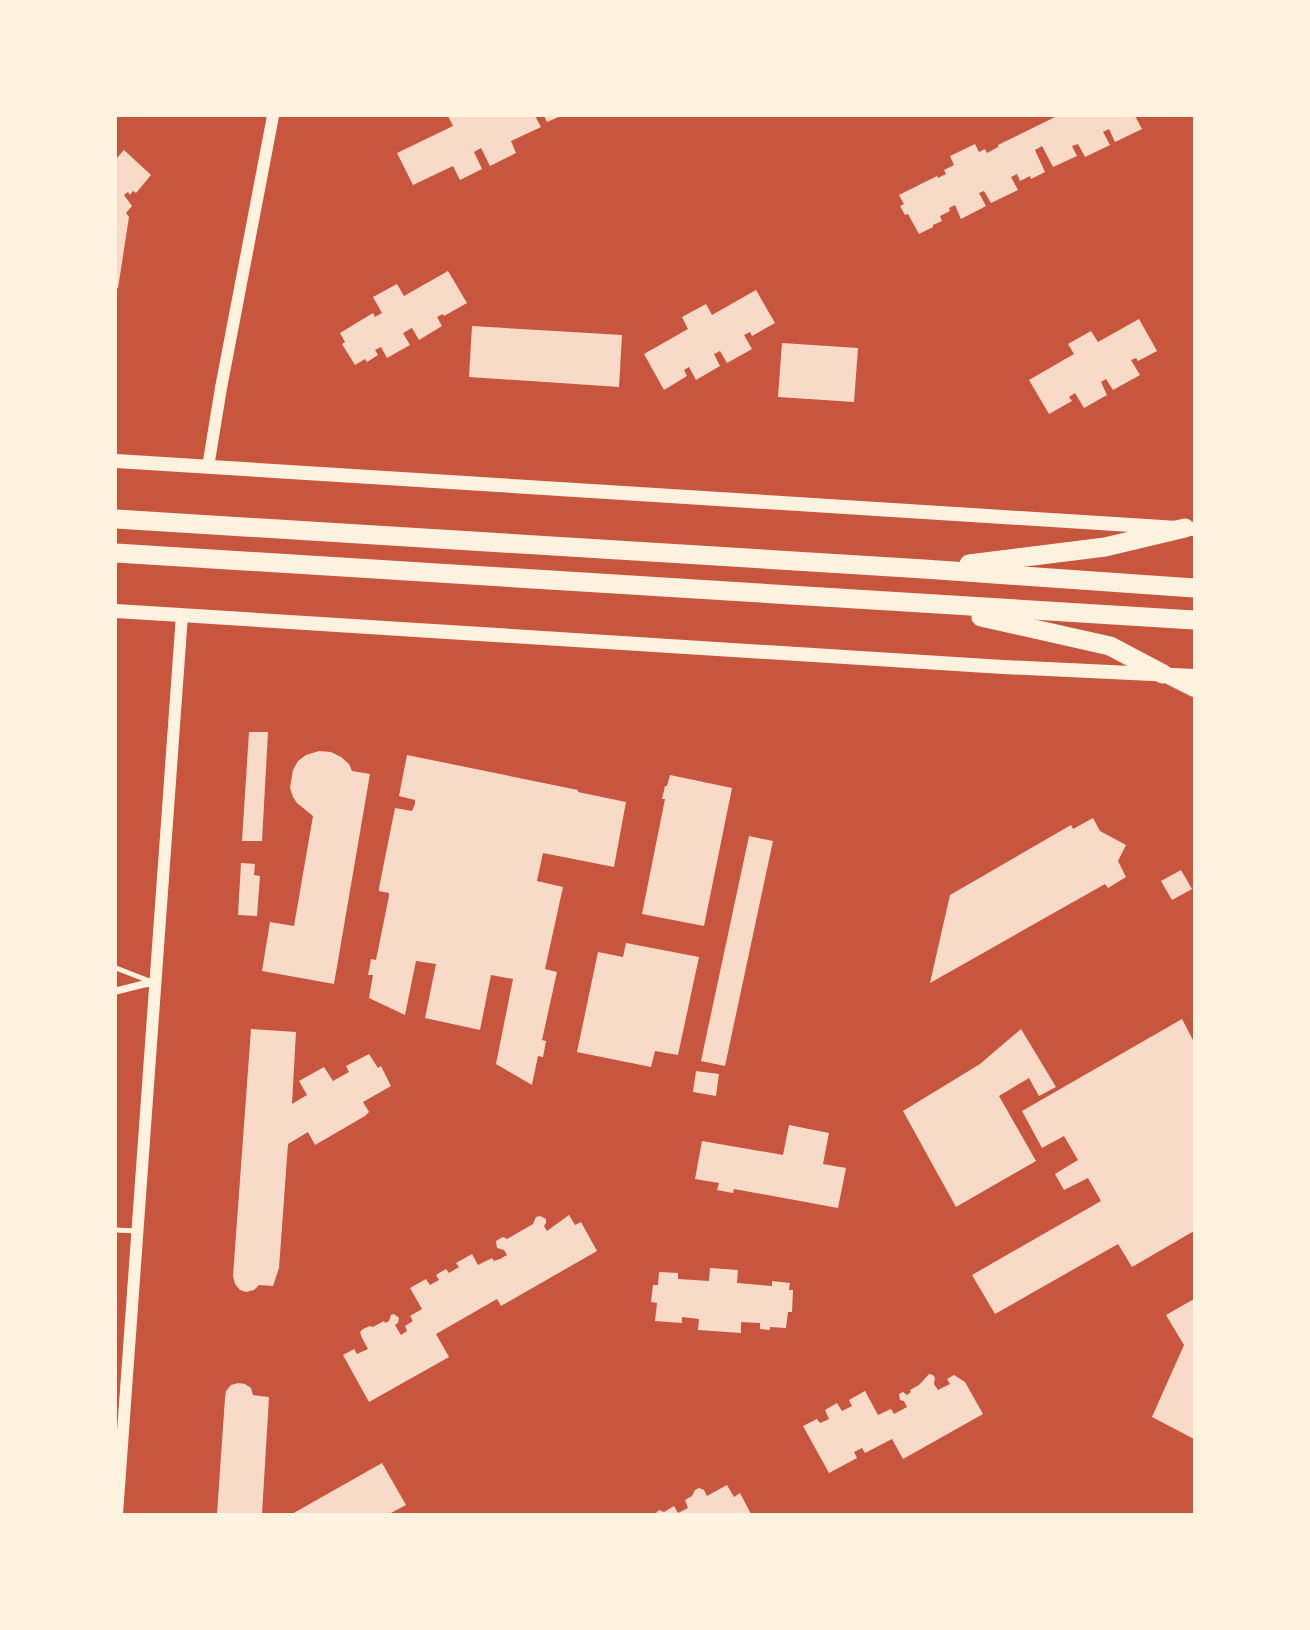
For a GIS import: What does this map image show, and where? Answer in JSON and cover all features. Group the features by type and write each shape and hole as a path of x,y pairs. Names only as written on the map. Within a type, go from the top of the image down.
{"highway":[{"path":"116,519 1195,587"},
{"path":"924,569 1105,547 1192,528"},
{"path":"116,553 1195,620"},
{"path":"922,604 1110,646 1163,674"}],"main road":[{"path":"116,461 1192,528"},
{"path":"116,611 1195,677"},
{"path":"1163,674 1195,691"}],"street":[{"path":"208,467 273,116"},
{"path":"117,1514 118,1463 183,615"},
{"path":"116,991 156,983"}],"lane":[{"path":"116,968 156,983"},
{"path":"116,1230 137,1231"}],"building":[{"path":"448,116 535,116 541,127 511,141 516,153 490,166 481,148 474,152 482,169 460,180 453,166 413,185 397,153 453,126"},
{"path":"544,116 561,116 547,122"},
{"path":"1057,116 1135,116 1142,129 1115,142 1109,129 1103,132 1110,145 1085,157 1078,144 1072,146 1077,156 1053,167 1042,146 1035,150 1045,172 1020,181 1017,174 1011,177 1018,190 991,203 984,191 979,193 986,206 961,219 955,205 940,216 942,221 919,234 908,214 905,215 900,206 904,204 899,195 946,174 944,170 954,165 950,156 975,144 979,152 985,149 987,153"},
{"path":"124,150 151,175 136,193 133,191 130,195 128,192 124,195 132,206 126,213 129,217 116,289 116,159"},
{"path":"448,271 467,303 437,317 442,326 419,340 412,328 403,333 410,345 387,358 381,347 375,350 378,355 355,365 342,344 345,342 340,333 373,313 375,317 382,313 373,297 397,284 404,296"},
{"path":"756,290 775,323 752,336 750,332 744,335 752,349 727,363 720,351 714,354 720,366 696,380 689,367 684,370 687,376 664,390 644,354 688,329 682,317 706,304 712,315"},
{"path":"1139,319 1157,351 1138,361 1136,358 1131,360 1140,375 1113,390 1106,379 1101,382 1107,395 1084,408 1075,393 1069,397 1072,401 1049,414 1029,380 1074,354 1068,344 1091,331 1098,342"},
{"path":"472,326 622,335 619,387 469,377"},
{"path":"782,343 858,348 854,402 778,397"},
{"path":"249,732 268,732 262,841 242,841"},
{"path":"319,751 331,752 341,757 352,771 370,774 334,984 262,971 270,922 294,926 313,816 293,797 290,788 293,770 298,761 306,755"},
{"path":"407,755 626,802 614,867 543,853 537,881 563,887 545,969 557,972 542,1040 546,1041 543,1057 538,1056 532,1085 496,1064 513,979 491,975 480,1030 425,1018 436,964 416,961 405,1015 369,998 373,975 368,975 371,959 376,960 389,896 389,893 379,891 379,888 395,808 412,811 415,804 415,800 399,796"},
{"path":"670,775 732,788 704,926 642,914 665,799 662,799"},
{"path":"1093,818 1100,831 1126,845 1118,861 1126,877 1108,888 1105,884 930,983 950,895 1071,825 1073,829"},
{"path":"749,836 773,841 725,1066 701,1061"},
{"path":"241,863 255,864 254,875 260,876 257,916 238,915"},
{"path":"1181,870 1192,889 1172,900 1161,881"},
{"path":"626,943 699,957 678,1055 655,1051 651,1067 577,1052 598,952 623,957"},
{"path":"1182,1019 1194,1042 1194,1231 1132,1267 1118,1244 995,1314 972,1275 1101,1201 1088,1178 1064,1190 1055,1174 1078,1160 1064,1136 1042,1148 1022,1111"},
{"path":"251,1029 296,1032 292,1104 307,1095 299,1081 324,1067 333,1081 349,1072 346,1066 369,1054 378,1068 381,1066 391,1086 363,1102 369,1112 365,1116 315,1145 308,1132 288,1144 279,1268 273,1286 259,1285 246,1292 235,1284 233,1276"},
{"path":"1021,1029 1056,1087 1039,1096 1029,1078 999,1096 1036,1161 956,1207 903,1111 980,1064"},
{"path":"696,1071 719,1074 716,1096 693,1092"},
{"path":"789,1125 829,1133 823,1164 846,1168 838,1208 734,1189 733,1193 717,1190 719,1183 695,1179 702,1141 783,1155"},
{"path":"569,1215 575,1225 581,1222 597,1251 501,1306 497,1299 436,1334 449,1357 369,1402 343,1355 354,1349 357,1354 368,1349 360,1332 363,1329 384,1321 385,1323 394,1314 399,1318 395,1325 401,1335 407,1331 405,1326 413,1321 410,1316 422,1309 410,1288 426,1279 430,1285 439,1280 436,1275 446,1269 449,1273 459,1267 456,1263 472,1254 478,1265 492,1258 494,1261 500,1259 507,1255 504,1250 497,1248 496,1241 503,1237 507,1239 533,1224 536,1217 546,1219 544,1226 547,1231"},
{"path":"710,1268 738,1270 737,1283 772,1286 772,1281 790,1283 789,1290 793,1290 792,1312 788,1312 786,1328 760,1329 760,1323 741,1322 741,1333 698,1330 699,1319 682,1317 682,1323 655,1321 657,1303 651,1302 653,1285 658,1285 659,1272 678,1273 678,1279 709,1281"},
{"path":"1194,1299 1194,1439 1152,1417 1184,1345 1166,1315"},
{"path":"929,1374 935,1378 934,1384 938,1390 950,1384 947,1379 954,1375 965,1382 983,1414 903,1459 892,1439 865,1453 862,1448 854,1452 857,1458 829,1473 803,1426 817,1419 820,1423 829,1419 825,1410 837,1403 842,1411 852,1406 849,1400 865,1391 878,1415 891,1409 894,1414 907,1407 904,1401 900,1400 899,1394 903,1392 907,1395"},
{"path":"238,1383 251,1388 253,1395 269,1397 262,1514 217,1514 226,1391 231,1385"},
{"path":"382,1463 406,1505 389,1514 292,1514"},
{"path":"727,1485 734,1497 740,1493 751,1514 655,1514 659,1510 664,1512 674,1506 678,1513 688,1508 685,1500 699,1488 704,1490 707,1496"}]}
